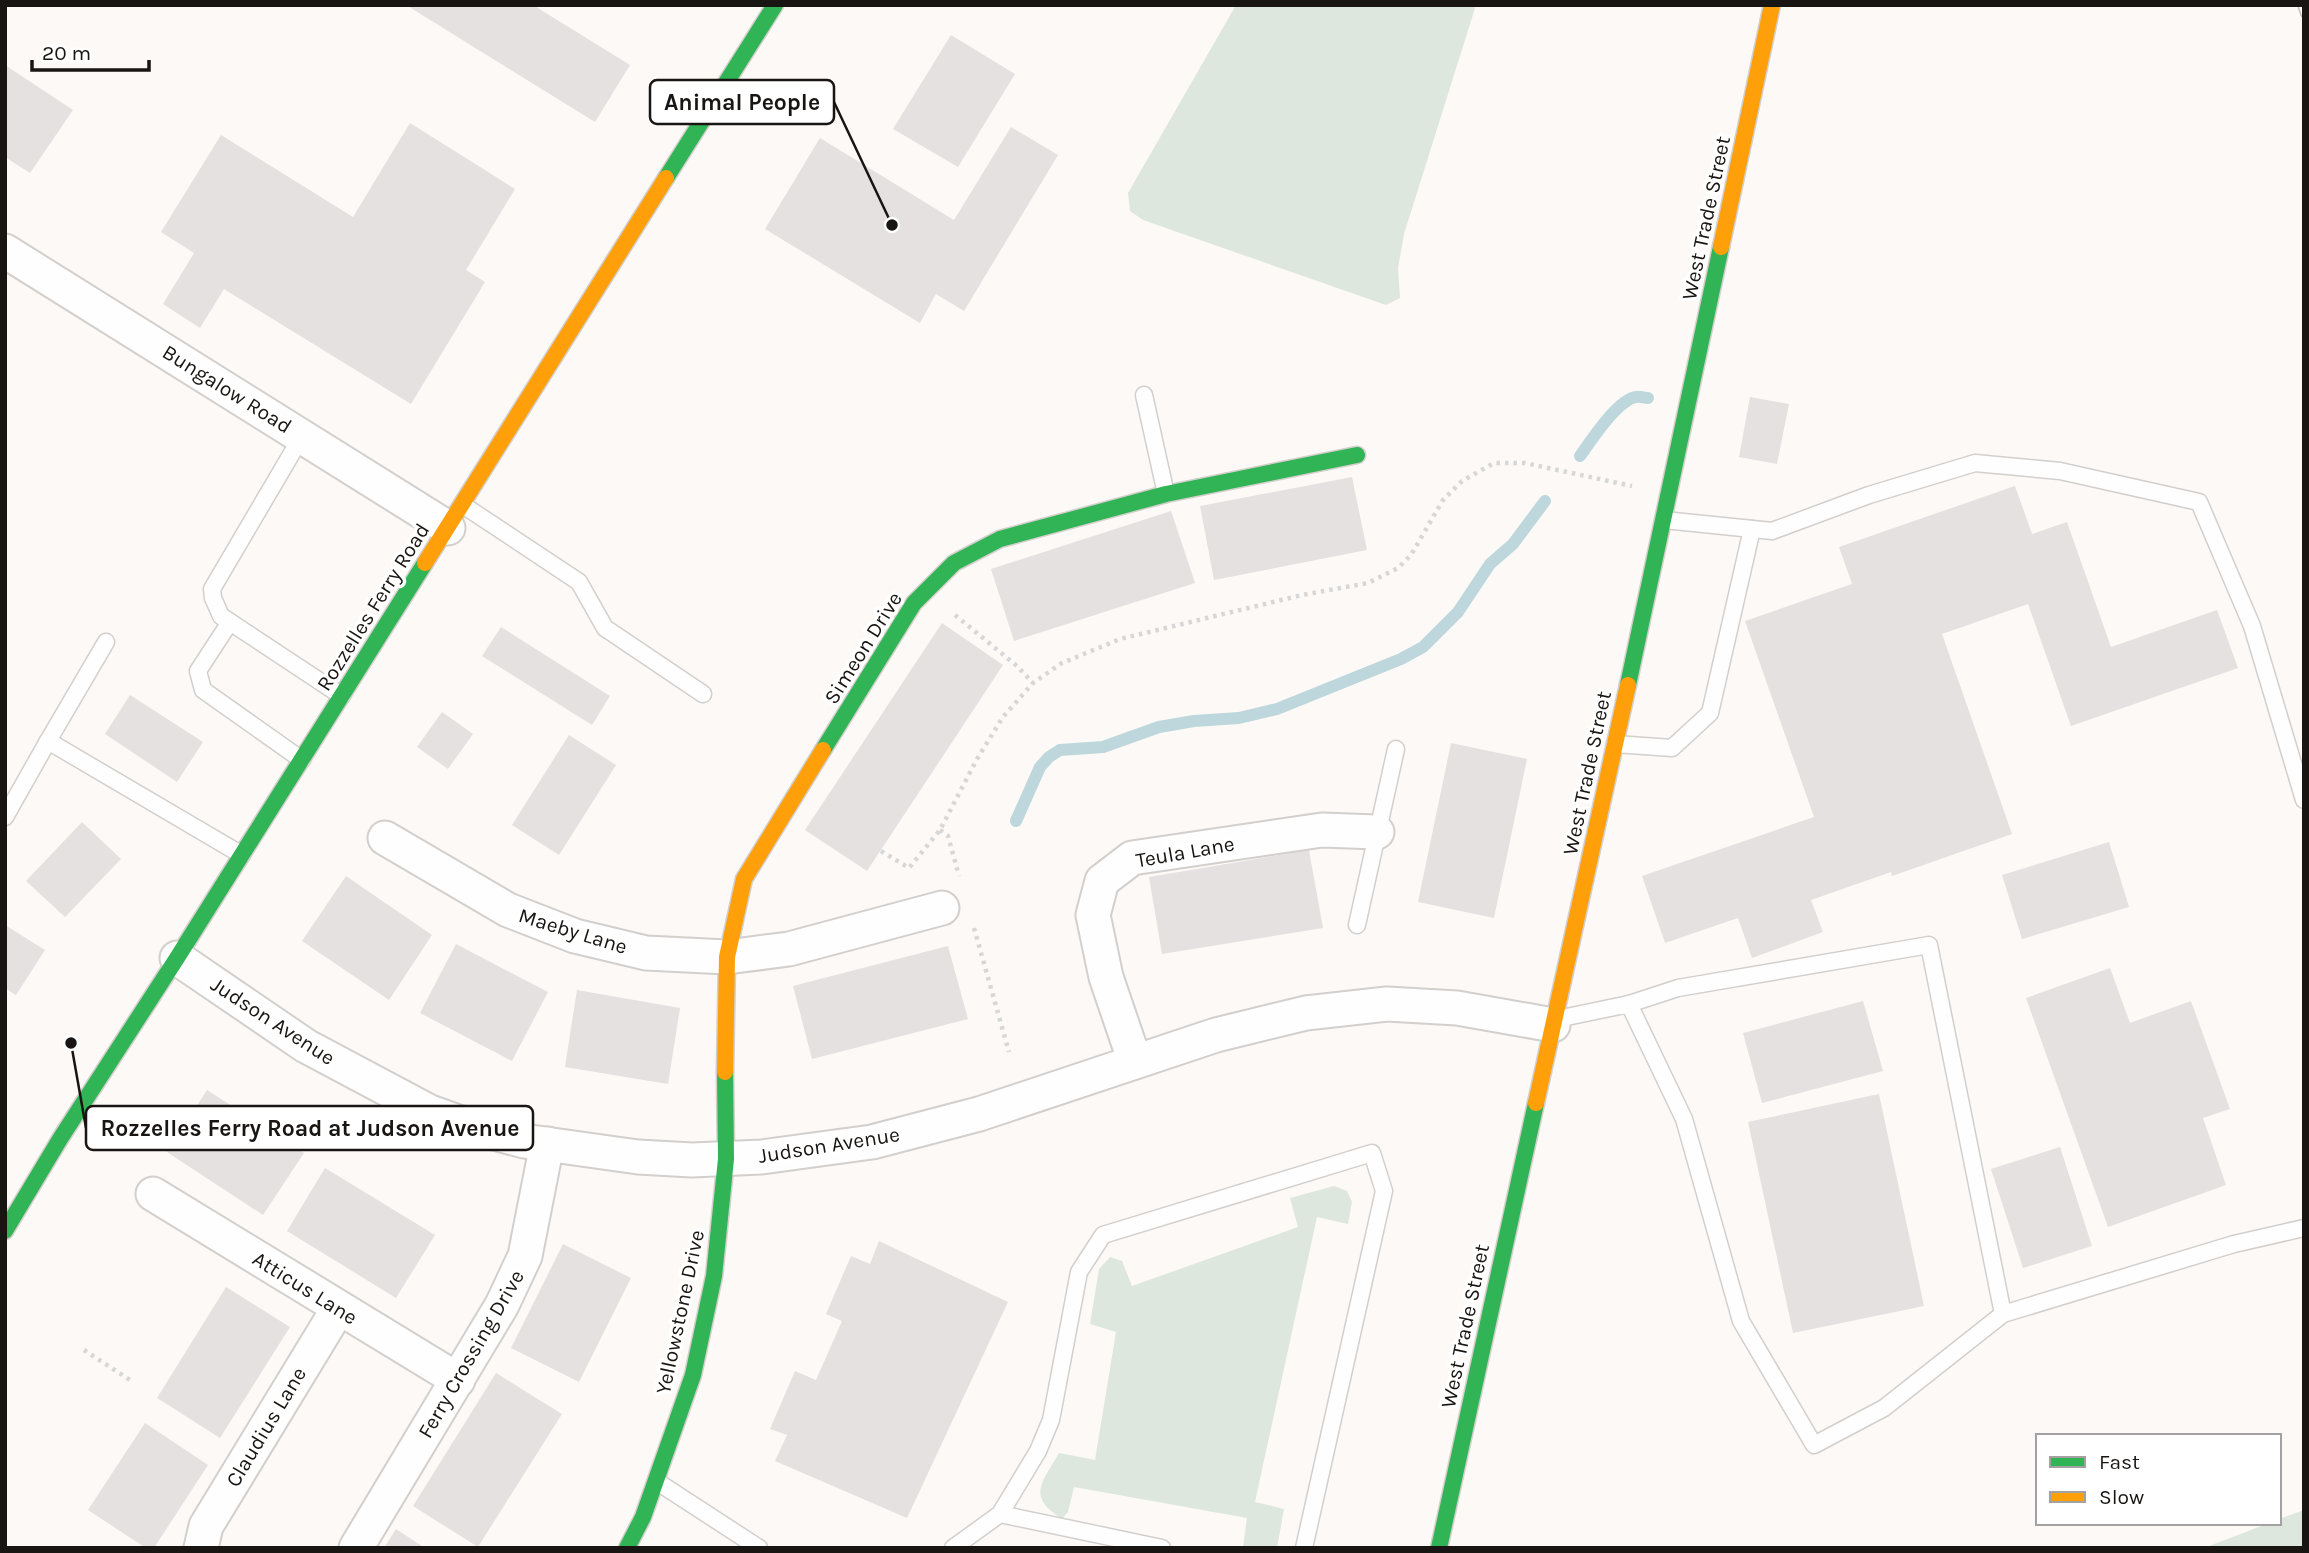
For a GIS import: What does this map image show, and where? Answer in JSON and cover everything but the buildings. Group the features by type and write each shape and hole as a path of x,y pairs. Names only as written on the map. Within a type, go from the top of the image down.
{"street":[{"name":"Rozzelles Ferry Road","path":"5,1231 60,1139 456,517 775,5"},
{"name":"West Trade Street","path":"1439,1548 1670,495 1772,5"},
{"name":"Bungalow Road","path":"5,251 302,436 456,517"},
{"name":"Simeon Drive","path":"726,1159 727,957 744,879 914,603 954,563 1000,539 1166,494 1357,455"},
{"name":"Teula Lane","path":"1135,1062 1106,976 1093,915 1102,881 1132,858 1322,830 1377,832"},
{"name":"Maeby Lane","path":"385,838 508,910 575,936 646,953 727,957 789,949 956,912"},
{"name":"Judson Avenue","path":"177,958 306,1046 430,1112 524,1141 638,1157 692,1160 762,1157 872,1143 979,1114 1216,1035 1307,1013 1387,1004 1457,1008 1553,1022"},
{"name":"Ferry Crossing Drive","path":"356,1548 502,1305 526,1256 547,1144"},
{"name":"Yellowstone Drive","path":"627,1548 643,1517 693,1375 714,1276 726,1159"},
{"name":"Atticus Lane","path":"153,1194 458,1380"},
{"name":"Claudius Lane","path":"201,1548 206,1525 338,1309"}],"lane":[{"path":"1144,395 1166,494"},
{"path":"302,436 212,589 212,598 221,616 342,696"},
{"path":"1664,520 1772,531 1869,495 1975,463 2060,471 2199,502 2252,626 2304,800"},
{"path":"456,517 579,582 605,628 703,694"},
{"path":"1615,744 1672,748 1710,713 1752,529"},
{"path":"230,622 198,671 203,690 302,760"},
{"path":"5,817 106,642"},
{"path":"48,741 242,855"},
{"path":"1357,925 1396,750"},
{"path":"1553,1022 1629,1004 1678,988 1929,945 2003,1314"},
{"path":"1629,1004 1684,1119 1741,1321 1814,1444 1884,1408 2003,1314 2234,1244 2304,1228"},
{"path":"953,1548 999,1514 1038,1451 1051,1420 1079,1272 1103,1236 1372,1153 1384,1191 1304,1548"},
{"path":"656,1481 759,1548"},
{"path":"999,1514 1162,1548"}],"path":[{"path":"881,850 909,869 940,830 977,759 1003,718 1033,683 1062,663 1121,639 1302,595 1368,583 1398,568 1411,555 1443,500 1462,481 1494,463 1525,463 1670,495"},
{"path":"925,592 1017,666 1033,683"},
{"path":"940,830 948,836 959,877"},
{"path":"956,912 1009,1052"},
{"path":"84,1350 130,1380"}],"shaded area":[{"path":"1236,5 1476,5 1404,234 1398,268 1400,298 1386,305 1143,220 1130,211 1128,193"},
{"path":"1334,1186 1347,1191 1352,1202 1348,1224 1317,1217 1255,1502 1284,1509 1277,1548 1243,1547 1247,1518 1074,1487 1068,1512 1062,1519 1051,1511 1044,1503 1041,1489 1059,1453 1095,1460 1116,1332 1090,1324 1099,1269 1110,1257 1122,1261 1132,1286 1298,1227 1290,1198"},
{"path":"2304,1510 2304,1548 2204,1548 2264,1525 2281,1525 2281,1518"}],"waterway":[{"path":"1580,456 1621,405 1636,397 1648,398"},
{"path":"1016,821 1040,767 1060,750 1103,747 1159,727 1239,718 1277,709 1401,659 1423,647 1458,612 1490,564 1513,544 1545,501"}],"railway":[{"path":"2301,5 2304,14"}],"traffic: fast":[{"path":"666,178 775,5"},
{"path":"1628,685 1721,247"},
{"path":"823,750 914,603 954,563 1000,539 1166,494 1357,455"},
{"path":"5,1231 60,1139 425,563"},
{"path":"627,1548 643,1517 693,1375 714,1276 726,1159 725,1072"},
{"path":"1439,1548 1536,1103"}],"traffic: slow":[{"path":"1721,247 1772,5"},
{"path":"425,563 666,178"},
{"path":"1536,1103 1628,685"},
{"path":"725,1072 727,957 744,879 823,750"}],"place":[{"name":"Animal People","path":"892,225"},
{"name":"Rozzelles Ferry Road at Judson Avenue","path":"71,1043"}]}
